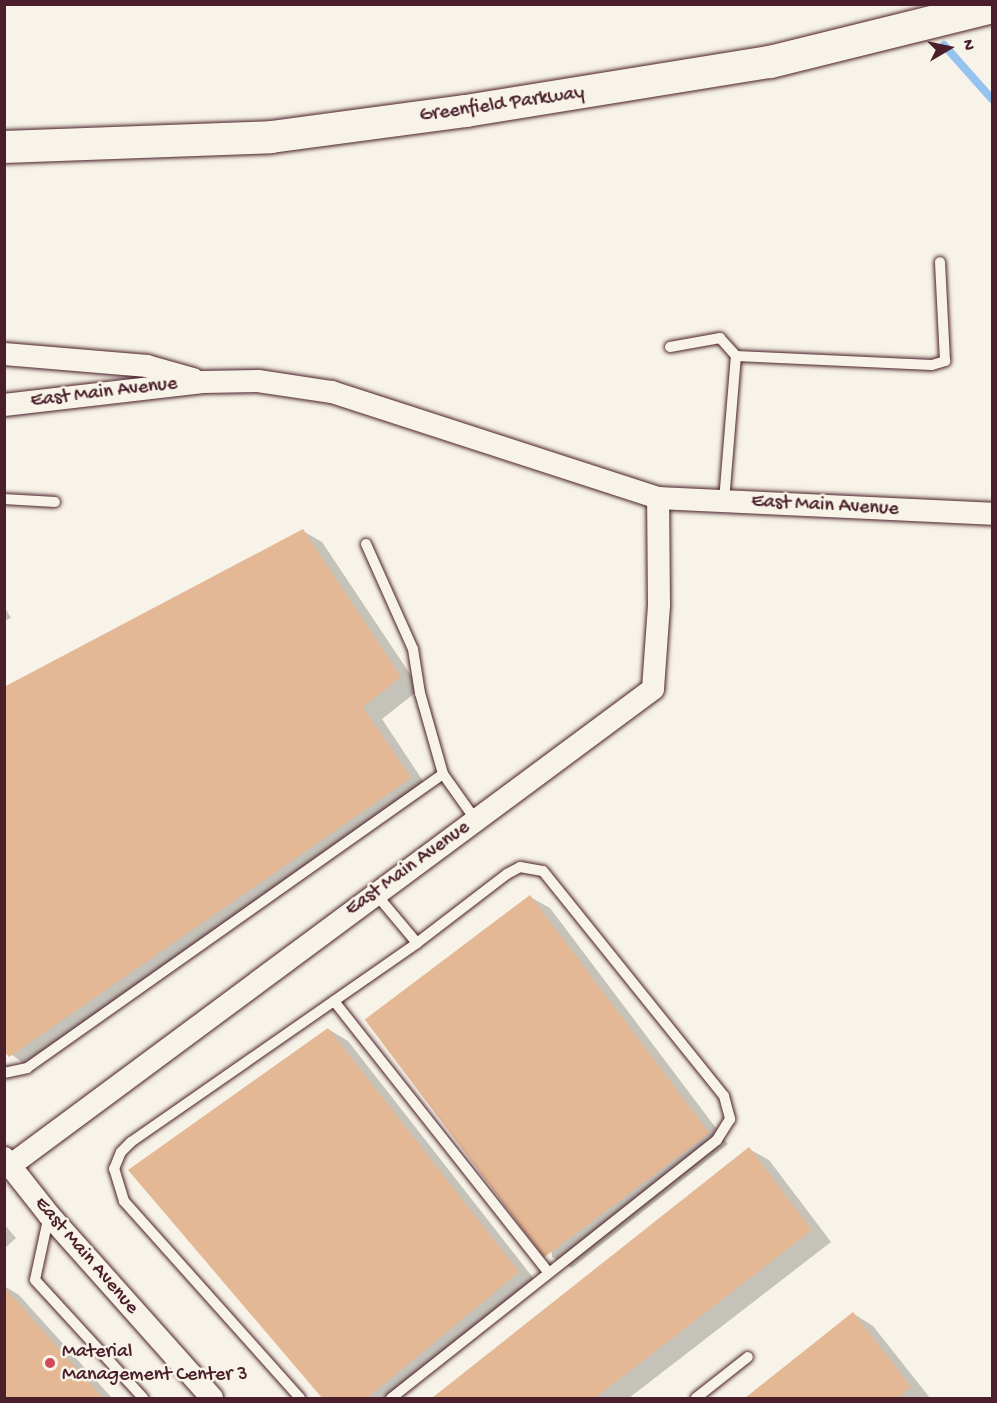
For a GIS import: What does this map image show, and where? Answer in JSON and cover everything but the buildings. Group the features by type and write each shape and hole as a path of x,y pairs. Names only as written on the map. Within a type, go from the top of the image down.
{"main road":[{"name":"Greenfield Parkway","path":"4,147 271,137 466,111 759,64 860,43 993,7"}],"street":[{"name":"East Main Avenue","path":"4,354 147,366 203,382"},
{"name":"East Main Avenue","path":"4,405 203,382 258,381 332,392 658,498 993,514"},
{"name":"East Main Avenue","path":"212,1398 49,1215 8,1162 653,689 659,605 658,498"}],"lane":[{"path":"670,347 720,338 736,356 932,365 945,361 939,262"},
{"path":"724,501 736,356"},
{"path":"4,499 55,502"},
{"path":"366,544 413,649 420,693 443,774 475,819"},
{"path":"4,1073 27,1068 443,774"},
{"path":"300,1398 124,1201 114,1169 121,1152 131,1142 417,943 507,874 520,867 543,871 729,1107 726,1130 717,1140 547,1271 391,1398"},
{"path":"375,892 417,943"},
{"path":"334,1001 547,1271"},
{"path":"49,1215 35,1280 143,1398"},
{"path":"696,1398 748,1358"}],"waterway":[{"path":"944,45 992,99"}],"place":[{"name":"Material Management Center 3","path":"50,1363"}]}
